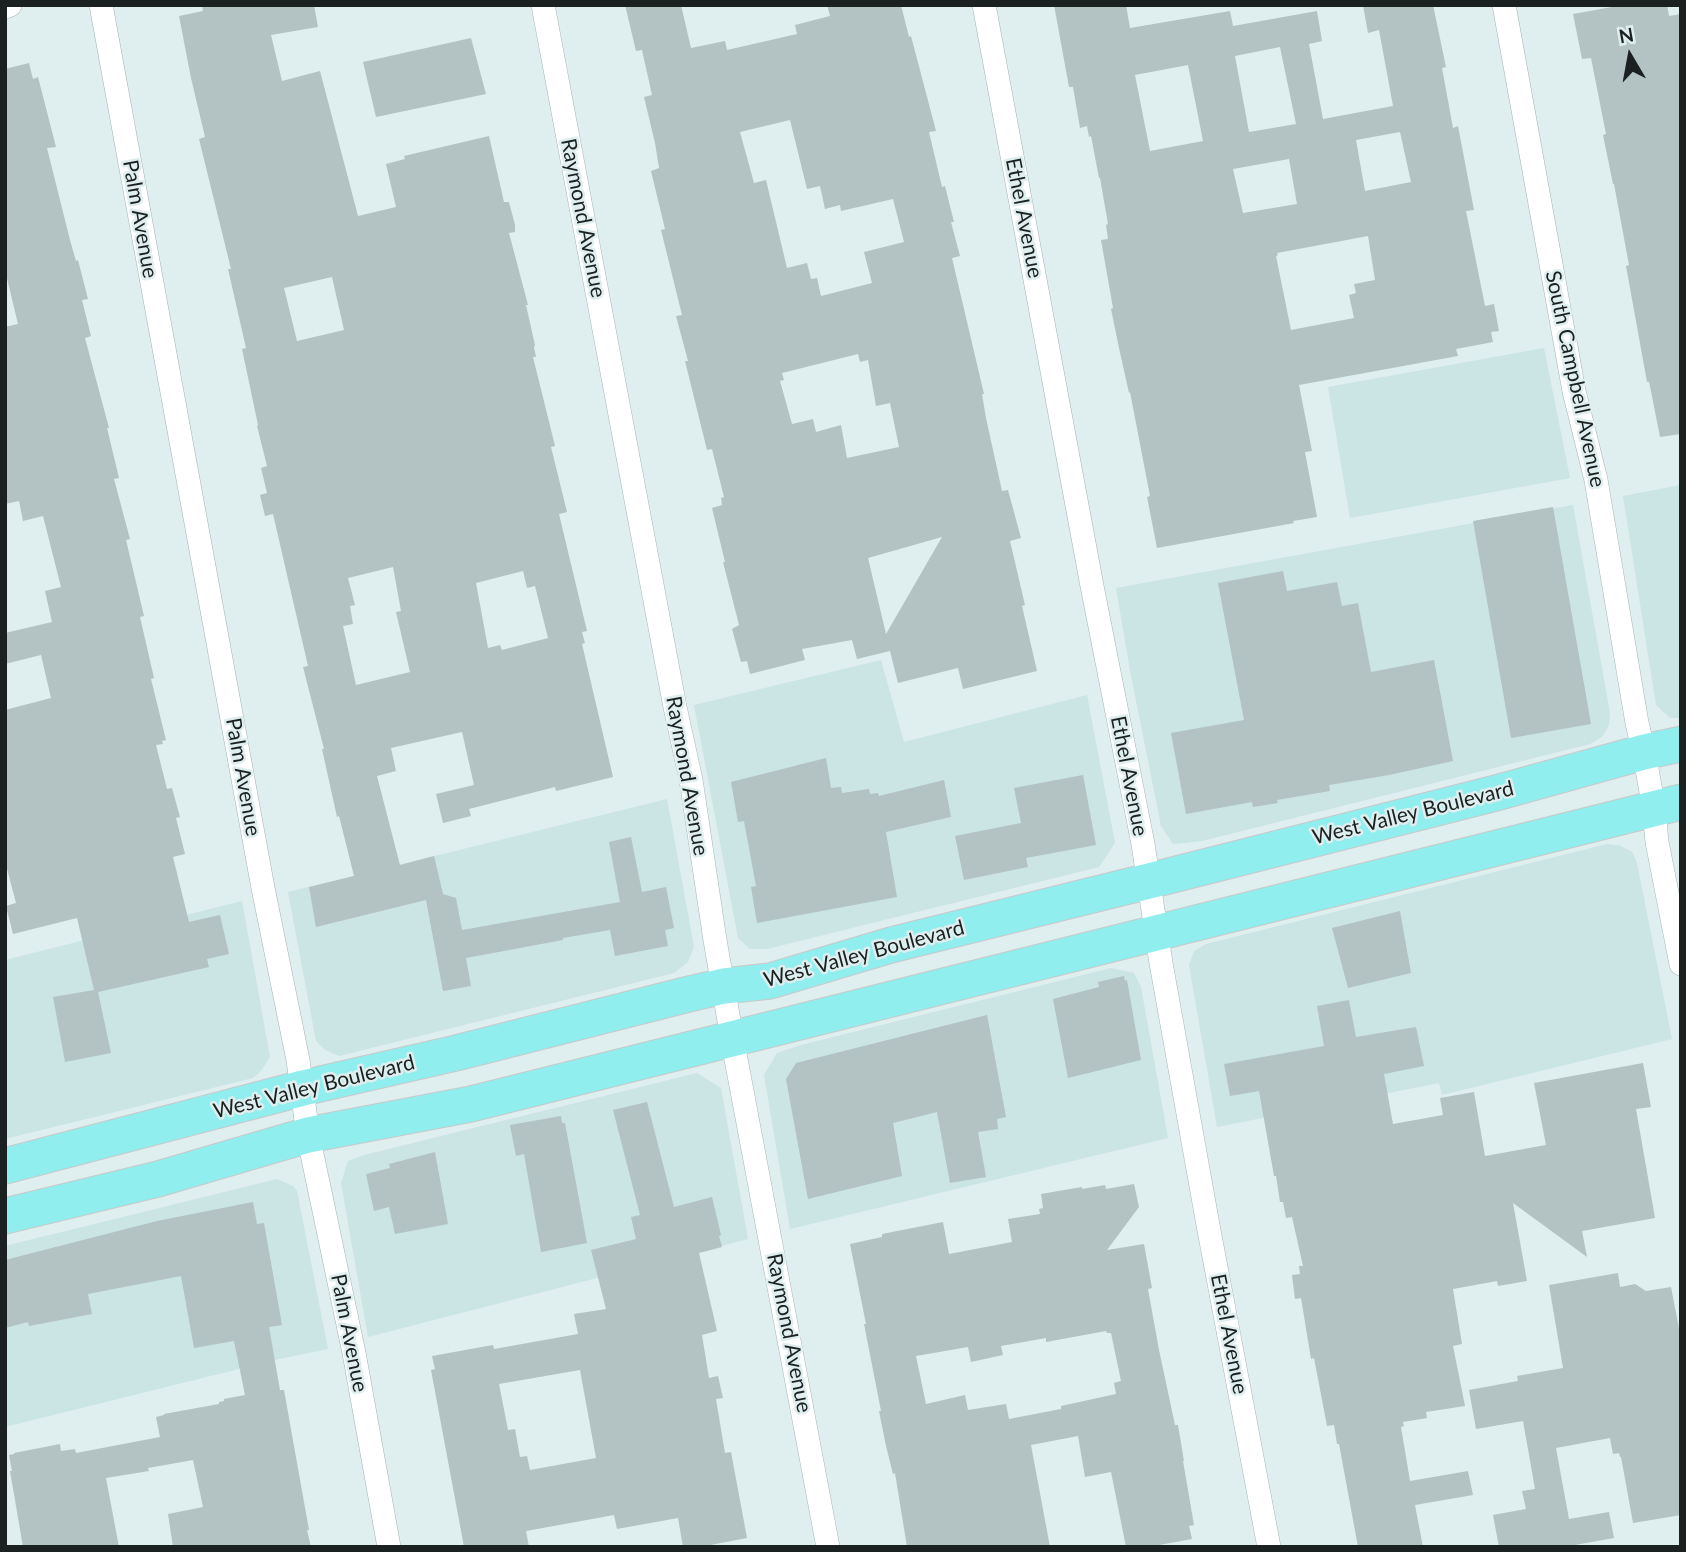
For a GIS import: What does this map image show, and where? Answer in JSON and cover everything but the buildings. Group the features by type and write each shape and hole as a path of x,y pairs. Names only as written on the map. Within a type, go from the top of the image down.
{"main road":[{"name":"West Valley Boulevard","path":"5,1166 303,1088 724,986 770,981 891,945 1681,744"},
{"path":"5,1216 158,1179 308,1135 471,1104 1667,806"}],"street":[{"path":"5,8 10,5"},
{"name":"Palm Avenue","path":"101,5 263,888 298,1060 308,1135 354,1353 389,1547"},
{"name":"Raymond Avenue","path":"543,5 691,780 732,1038 828,1547"},
{"name":"Ethel Avenue","path":"984,5 1143,844 1208,1225 1269,1547"},
{"name":"South Campbell Avenue","path":"1504,5 1574,391 1596,480 1637,723 1644,752 1667,806 1657,842 1681,964"}],"shaded area":[{"path":"1544,348 1570,478 1350,518 1328,387"},
{"path":"1681,485 1681,718 1670,718 1656,705 1623,496"},
{"path":"1573,505 1610,713 1609,725 1602,737 1590,744 1202,841 1173,844 1161,826 1116,588"},
{"path":"881,660 904,742 1087,695 1115,843 1099,867 767,949 750,949 738,938 694,705"},
{"path":"667,799 694,947 688,962 674,973 339,1056 325,1050 316,1041 288,892"},
{"path":"1607,844 1621,846 1632,852 1637,863 1672,1039 1442,1095 1439,1083 1217,1127 1189,965 1194,951 1206,944"},
{"path":"242,901 270,1057 261,1071 253,1078 5,1139 5,960"},
{"path":"1111,968 1134,973 1141,987 1168,1138 790,1229 764,1075 777,1053"},
{"path":"697,1073 721,1088 748,1239 368,1337 341,1183 348,1161"},
{"path":"277,1179 293,1186 297,1191 328,1349 5,1427 5,1246"}]}
